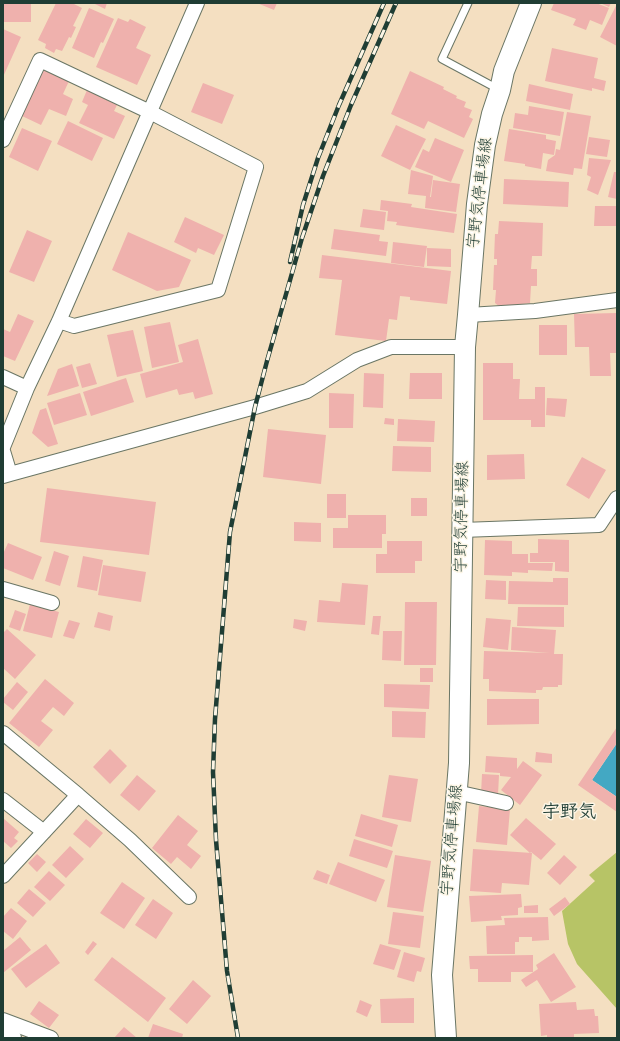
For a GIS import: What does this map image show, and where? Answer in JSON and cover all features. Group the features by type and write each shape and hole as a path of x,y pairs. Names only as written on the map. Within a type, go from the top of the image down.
{"main road":[{"name":"宇野気停車場線","path":"446,1038 442,976 459,763 465,347 477,204 485,145 504,71 531,3"},
{"path":"3,1026 11,1038"}],"street":[{"path":"3,447 27,388 59,321 198,3"},
{"path":"3,140 40,60 150,112 256,167 218,290 74,326 59,321"},
{"path":"468,315 535,311 617,300"},
{"path":"3,451 6,475 255,408 307,391 357,360 391,347 465,347"},
{"path":"3,377 27,388"},
{"path":"462,530 599,525 617,498"},
{"path":"3,589 52,603"},
{"path":"3,733 130,840 189,897"},
{"path":"456,792 506,803"},
{"path":"3,876 78,795"},
{"path":"3,800 44,832"},
{"path":"3,1020 51,1038"}],"lane":[{"path":"468,3 442,59 500,90"}],"green space":[{"path":"617,852 617,1009 577,964 568,944 562,911 595,881 589,875"}],"water":[{"path":"617,743 617,797 592,780"}],"building":[{"path":"3,3 31,3 31,22 3,22"},
{"path":"56,3 72,3 82,8 73,26 76,27 71,38 69,37 62,51 56,49 54,53 45,48 46,44 38,40"},
{"path":"93,3 107,3 105,9"},
{"path":"257,3 277,3 274,10"},
{"path":"554,3 596,3 609,8 602,25 590,20 586,30 573,25 576,19 551,10"},
{"path":"600,3 611,3 609,7"},
{"path":"617,4 617,46 600,37"},
{"path":"89,8 114,19 94,58 72,48"},
{"path":"118,18 128,22 130,19 146,27 136,48 151,55 137,85 96,67"},
{"path":"3,29 21,37 3,77"},
{"path":"552,48 598,58 594,78 606,81 604,91 592,88 592,91 545,81"},
{"path":"43,70 69,81 63,94 73,99 66,116 49,109 41,125 22,116"},
{"path":"410,71 444,87 443,89 457,96 456,98 466,102 464,107 472,110 469,117 473,119 464,138 428,121 424,129 391,114"},
{"path":"203,83 234,95 222,124 191,112"},
{"path":"529,84 573,94 570,110 526,101"},
{"path":"87,90 117,105 114,111 125,116 114,139 79,123 88,105 82,102"},
{"path":"529,106 564,112 560,136 513,128 515,113 528,115"},
{"path":"567,112 591,116 582,169 574,168 573,175 546,171 548,160 555,155 556,149 560,150"},
{"path":"68,121 103,138 92,161 57,144"},
{"path":"396,125 426,139 410,170 381,156"},
{"path":"22,128 52,141 38,171 9,157"},
{"path":"509,129 546,135 546,139 556,141 554,155 543,153 541,169 525,166 525,164 504,161"},
{"path":"589,137 610,140 607,157 586,154"},
{"path":"435,138 464,150 451,182 415,167 423,149 429,152"},
{"path":"589,158 611,160 598,195 587,190 591,177 587,175"},
{"path":"411,170 433,176 430,197 433,180 460,184 456,212 425,208 426,196 408,194"},
{"path":"614,172 617,172 617,199 608,197"},
{"path":"504,179 569,182 568,207 503,204"},
{"path":"381,200 412,204 411,207 457,214 454,233 396,225 397,222 387,221 388,211 380,210"},
{"path":"595,206 617,206 617,226 594,226"},
{"path":"363,209 386,212 384,230 360,227"},
{"path":"185,217 224,235 214,255 198,248 196,253 174,242"},
{"path":"499,221 543,223 542,256 532,256 531,269 537,269 537,286 531,286 530,303 500,307 495,303 496,290 493,290 494,265 497,265 497,259 494,259 495,234 498,234"},
{"path":"334,229 380,235 379,241 388,242 386,256 331,249"},
{"path":"27,230 52,241 34,282 9,272"},
{"path":"128,232 191,260 179,287 157,291 112,270"},
{"path":"393,242 427,246 424,267 391,263"},
{"path":"427,248 451,249 451,267 427,266"},
{"path":"322,255 451,271 447,304 410,300 410,297 400,296 397,320 389,319 386,341 335,335 342,280 319,278"},
{"path":"617,313 617,353 610,353 611,376 590,376 589,347 575,347 574,314"},
{"path":"18,314 34,321 15,361 3,356 3,329 10,332"},
{"path":"170,322 179,362 152,368 144,327"},
{"path":"539,325 567,325 567,355 539,355"},
{"path":"133,330 143,371 117,377 107,335"},
{"path":"198,339 213,394 195,399 193,392 179,395 177,389 146,398 140,374 183,362 178,345"},
{"path":"90,363 97,384 82,388 76,367"},
{"path":"483,363 513,363 513,379 520,379 519,399 535,399 535,387 545,387 545,427 531,427 531,420 483,420"},
{"path":"72,364 79,386 47,396 58,369"},
{"path":"364,373 384,374 383,408 363,407"},
{"path":"410,373 442,373 442,399 409,399"},
{"path":"126,378 134,402 91,416 83,392"},
{"path":"80,393 87,415 54,425 47,403"},
{"path":"329,393 354,394 353,428 329,428"},
{"path":"547,398 567,399 565,417 546,415"},
{"path":"46,408 58,444 48,447 32,433 40,410"},
{"path":"385,418 394,419 394,425 384,424"},
{"path":"398,419 435,421 434,442 397,441"},
{"path":"268,429 326,435 321,484 263,477"},
{"path":"393,446 431,447 431,472 392,471"},
{"path":"524,454 525,479 487,480 487,455"},
{"path":"582,457 606,470 589,499 566,485"},
{"path":"47,488 156,502 149,555 40,542"},
{"path":"327,494 346,494 346,518 327,518"},
{"path":"411,498 427,498 427,516 411,516"},
{"path":"348,515 386,515 386,534 382,534 382,548 333,548 333,528 348,528"},
{"path":"294,522 321,523 321,542 294,541"},
{"path":"538,539 569,540 569,572 555,571 555,562 530,562 530,553 538,553"},
{"path":"485,540 512,541 512,554 528,554 528,563 553,563 552,571 528,570 528,573 512,572 512,576 484,575"},
{"path":"387,541 422,541 422,561 415,561 415,573 376,573 376,554 387,554"},
{"path":"8,543 42,557 33,580 3,568 3,554"},
{"path":"54,551 69,556 60,586 45,581"},
{"path":"83,556 103,560 97,591 77,587"},
{"path":"103,565 146,572 141,602 98,595"},
{"path":"553,578 568,578 568,605 508,604 509,581 553,582"},
{"path":"486,580 506,581 506,600 485,599"},
{"path":"342,583 368,585 365,625 317,622 319,600 340,602"},
{"path":"405,602 437,602 436,665 404,665"},
{"path":"30,604 59,612 52,638 23,631"},
{"path":"518,607 564,607 564,627 517,626"},
{"path":"15,610 26,614 20,631 9,627"},
{"path":"98,612 113,616 110,631 94,627"},
{"path":"373,616 381,616 379,635 371,634"},
{"path":"486,618 511,620 508,650 483,647"},
{"path":"294,619 307,621 305,631 293,628"},
{"path":"69,620 80,623 74,639 63,636"},
{"path":"512,627 556,630 554,654 563,654 562,685 558,685 558,687 543,687 542,690 536,690 536,693 489,691 489,679 483,679 484,651 550,653 511,650"},
{"path":"7,629 36,655 15,679 3,668 3,633"},
{"path":"383,631 402,631 401,661 382,660"},
{"path":"420,668 433,668 433,682 420,682"},
{"path":"45,679 74,703 64,716 53,707 41,721 53,730 39,747 9,723"},
{"path":"17,682 28,692 13,710 3,702 3,699"},
{"path":"384,684 430,685 429,709 384,707"},
{"path":"487,699 539,699 539,724 487,725"},
{"path":"392,711 426,712 425,738 392,737"},
{"path":"617,727 617,743 592,780 617,797 617,812 578,785"},
{"path":"110,749 127,766 110,784 93,767"},
{"path":"536,752 552,754 552,763 535,762"},
{"path":"486,756 517,758 517,769 523,761 542,775 520,805 501,790 511,777 500,776 500,773 485,772"},
{"path":"482,774 499,775 498,795 481,794"},
{"path":"137,775 156,791 139,811 120,795"},
{"path":"389,775 418,779 411,822 382,817"},
{"path":"479,806 510,809 507,845 476,842"},
{"path":"361,814 398,825 392,847 355,836"},
{"path":"178,815 198,831 187,845 201,856 191,869 177,857 171,864 152,848"},
{"path":"3,818 19,832 14,838 18,841 11,848 3,841"},
{"path":"526,818 556,844 541,860 531,852 530,853 510,835"},
{"path":"86,819 103,833 90,848 73,834"},
{"path":"354,839 393,851 387,868 349,856"},
{"path":"70,846 84,859 66,878 52,865"},
{"path":"473,849 532,853 529,885 502,883 501,893 470,891"},
{"path":"37,854 46,862 37,872 28,863"},
{"path":"395,855 431,861 423,912 387,907"},
{"path":"564,855 577,867 560,885 547,873"},
{"path":"338,862 385,880 376,902 329,884"},
{"path":"317,870 330,875 327,884 313,879"},
{"path":"49,871 65,885 50,901 34,887"},
{"path":"122,882 145,898 124,929 100,913"},
{"path":"29,889 46,903 33,917 17,903"},
{"path":"521,894 522,907 518,908 518,915 501,916 502,920 471,922 469,896"},
{"path":"565,897 570,904 554,916 549,909"},
{"path":"153,899 173,913 156,939 135,925"},
{"path":"538,905 538,913 524,913 524,906"},
{"path":"11,908 27,921 13,939 3,931 3,917"},
{"path":"393,912 424,916 420,948 388,944"},
{"path":"548,917 549,940 532,941 532,937 519,937 519,942 515,942 515,954 487,954 486,926 505,925 504,918"},
{"path":"20,937 31,950 3,973 3,951"},
{"path":"93,941 97,944 88,955 85,952"},
{"path":"46,944 60,963 26,988 11,969"},
{"path":"380,944 401,950 394,970 373,964"},
{"path":"404,952 425,958 421,972 417,971 414,982 397,977"},
{"path":"554,953 576,987 551,1002 537,980 526,987 521,980 538,969 536,965"},
{"path":"533,955 533,972 511,972 511,982 478,982 478,969 470,969 469,956"},
{"path":"112,957 166,998 148,1022 94,980"},
{"path":"193,980 211,996 187,1024 169,1009"},
{"path":"414,998 414,1023 381,1023 380,999"},
{"path":"360,1000 372,1005 367,1017 356,1012"},
{"path":"39,1001 59,1015 49,1028 30,1014"},
{"path":"576,1002 577,1010 594,1009 595,1016 598,1016 599,1033 574,1034 574,1038 547,1038 547,1035 541,1036 539,1004"},
{"path":"153,1024 183,1034 182,1038 148,1038"},
{"path":"124,1027 137,1038 114,1038"}],"railway":[{"path":"290,262 303,205 318,158 339,105 384,3"},
{"path":"238,1038 227,971 216,840 213,772 215,719 230,532 255,407 302,238 323,176 351,105 396,3"}],"district":[{"name":"宇野気","path":"569,812"}]}
